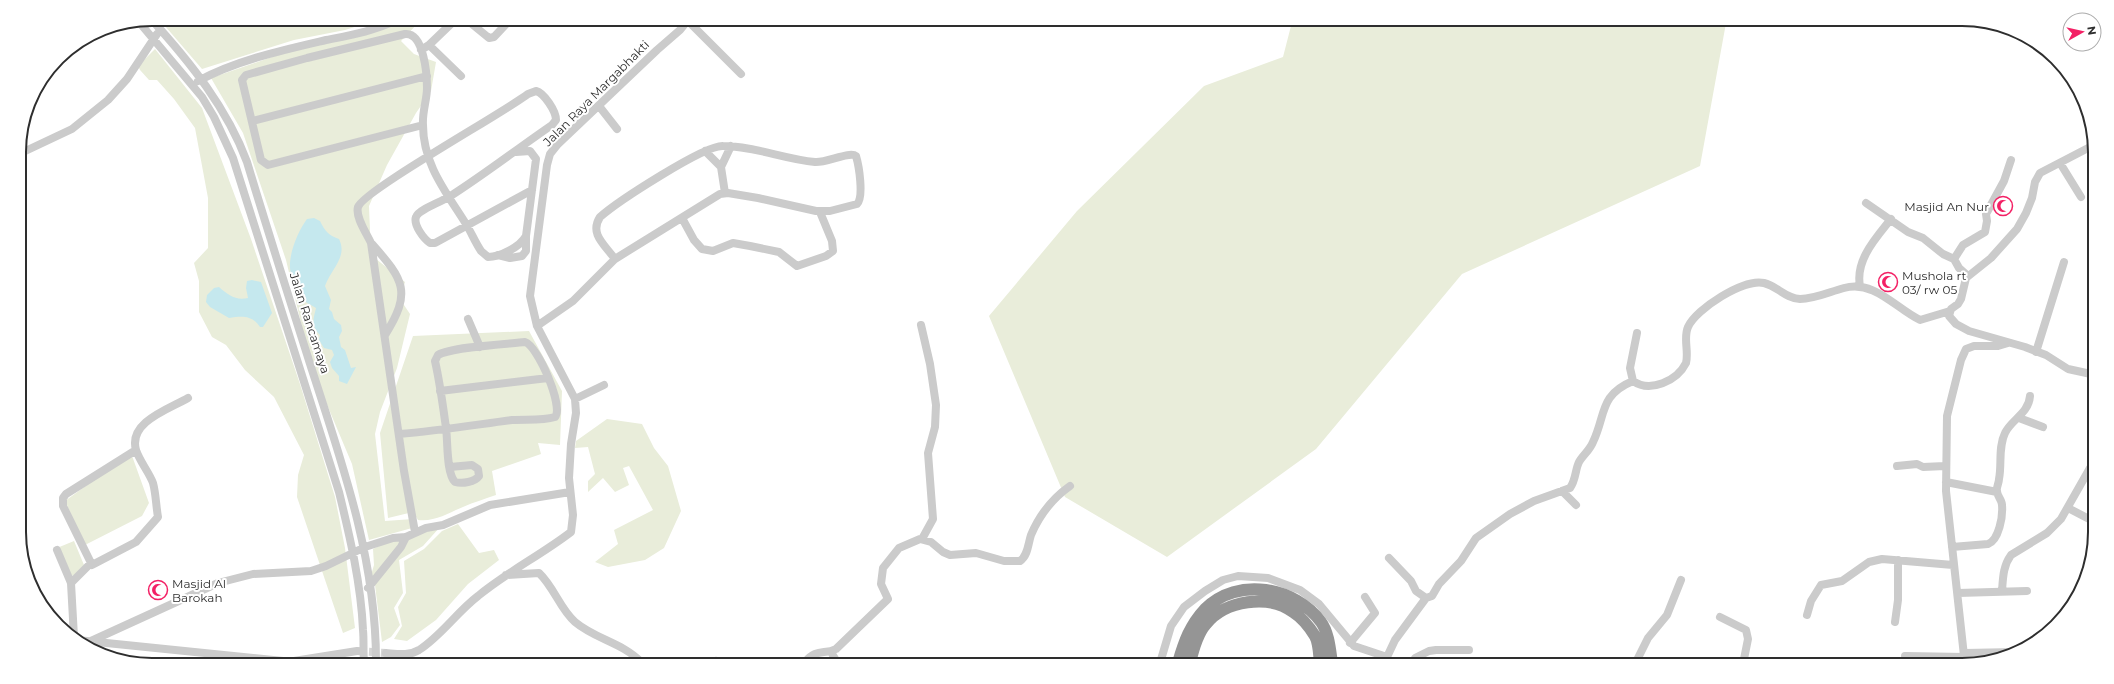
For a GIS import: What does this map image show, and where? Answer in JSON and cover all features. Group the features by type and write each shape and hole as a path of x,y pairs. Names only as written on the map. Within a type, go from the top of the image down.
{"highway":[{"path":"1180,658 1190,628 1206,609 1218,599 1233,592 1251,589 1282,593 1299,601 1321,623 1329,640 1331,658"},
{"path":"1192,658 1199,635 1207,623 1224,610 1240,604 1259,601 1292,611 1303,621 1316,637 1319,658"}],"street":[{"name":"Jalan Rancamaya","path":"143,26 192,84 214,117 233,158 328,452 353,552 364,630 361,656"},
{"name":"Jalan Rancamaya","path":"157,26 201,79 225,116 242,150 339,450 365,547 376,658"},
{"path":"192,84 201,79 266,55 363,33 381,26"},
{"path":"421,50 429,45 449,26"},
{"path":"474,26 489,38 494,37 504,26"},
{"name":"Jalan Raya Margabhakti","path":"575,399 537,326 531,308 530,290 547,165 550,154 683,26"},
{"path":"693,26 741,74"},
{"path":"26,151 72,129 108,100 128,79 154,38 161,30"},
{"path":"422,125 268,165 262,160 242,83 243,78 306,58 407,34 416,38 421,50 427,76 422,125 427,157 448,197 483,254 488,257 498,255 522,242 526,236"},
{"path":"429,45 460,76"},
{"path":"252,121 427,76"},
{"path":"385,336 399,310 402,289 396,275 371,243 358,215 358,208 361,202 427,157 482,125 536,90 539,91 555,114 556,120 552,125 516,152 448,197 417,215 415,222 425,239 430,243 435,243 532,190"},
{"path":"599,106 617,129"},
{"path":"537,326 573,301 615,259 720,194 725,193 758,198 820,212 856,204 859,201 858,164 855,155 851,154 826,162 815,162 732,146 718,146 705,151 658,178 600,217 595,224 596,232 615,259"},
{"path":"721,168 732,146"},
{"path":"1633,381 1636,383 1654,385 1665,383 1673,378 1686,363 1686,333 1692,321 1725,295 1751,283 1765,283 1788,296 1800,299 1844,288 1860,286 1877,292 1920,320 1950,311 1960,301 1963,283 1968,276 1992,258 2017,229 2026,213 2032,198 2035,182 2040,173 2088,148"},
{"path":"705,151 721,168 725,193"},
{"path":"498,255 510,258 522,256 526,251 526,236 536,167 535,156 530,152 516,152"},
{"path":"1954,259 1963,245 1985,232 1987,222 1986,214 2004,181 2011,160"},
{"path":"2060,163 2081,198"},
{"path":"1866,203 1908,232 1923,238 1944,254 1954,259 1959,268 1968,276"},
{"path":"682,218 694,240 702,249 713,251 729,243 750,246 779,252 797,266 826,256 834,249 820,212"},
{"path":"1860,286 1858,275 1861,264 1874,242 1891,219"},
{"path":"371,243 415,532"},
{"path":"2036,352 2064,262"},
{"path":"1950,311 1950,318 1956,324 1968,331 2036,352 2050,357 2068,369 2088,373"},
{"path":"468,319 480,347"},
{"path":"831,652 844,643 888,599 882,588 881,577 883,568 899,548 922,539 933,520 928,453 935,427 936,405 930,364 921,325"},
{"path":"1633,381 1630,368 1637,333"},
{"path":"399,434 446,429 555,417 558,414 557,406 548,378 539,356 531,344 525,342 480,347 449,351 438,355 435,361 446,429 450,467"},
{"path":"1965,658 1958,593 1953,565 1946,482 1945,466 1947,416 1964,352 1974,346 1998,346 2008,343"},
{"path":"440,391 548,378"},
{"path":"1389,658 1395,640 1426,598 1432,596 1439,584 1461,561 1476,538 1510,514 1534,501 1570,488 1574,483 1579,462 1589,450 1596,437 1605,404 1617,390 1633,381"},
{"path":"386,653 404,655 419,650 476,597 504,576 547,550 571,532 573,515 570,492 571,444 576,413 575,399 604,385"},
{"path":"1952,547 1988,544 1993,540 2001,518 2002,505 1997,492 2003,438 2006,431 2019,418 2027,406 2030,396"},
{"path":"91,563 96,564 136,542 158,517 153,484 136,450 136,437 142,426 188,398"},
{"path":"2019,418 2043,427"},
{"path":"91,563 63,506 63,498 66,494 136,450"},
{"path":"1897,466 1917,464 1923,467 1945,466"},
{"path":"2002,591 2004,569 2011,555 2047,533 2061,520 2088,472"},
{"path":"1946,482 1997,492"},
{"path":"922,539 931,542 943,552 950,554 976,553 1004,561 1020,561 1025,555 1036,524 1052,502 1070,486"},
{"path":"1562,491 1576,505"},
{"path":"359,594 370,586 406,537 415,532 450,523 490,505 570,492"},
{"path":"2068,508 2088,518"},
{"path":"347,526 358,522"},
{"path":"91,641 218,584 245,575 311,571 326,566 365,547 393,538 406,537"},
{"path":"58,550 71,583 74,631"},
{"path":"1389,558 1411,581 1416,591 1426,598"},
{"path":"1807,615 1811,601 1821,586 1842,581 1869,562 1882,559 1953,565"},
{"path":"1895,622 1898,600 1898,560"},
{"path":"71,583 91,563"},
{"path":"504,576 538,573 565,611 582,627 630,652 637,658"},
{"path":"1161,658 1171,626 1184,606 1223,580 1238,576 1268,578 1300,590 1319,604 1350,643 1383,658"},
{"path":"1638,658 1648,638 1667,615 1681,580"},
{"path":"1958,593 2027,591"},
{"path":"1350,643 1375,612 1365,597"},
{"path":"1720,617 1746,630 1748,639 1744,658"},
{"path":"91,641 254,658"},
{"path":"810,658 818,652 825,650 831,652 835,658"},
{"path":"1415,658 1429,651 1469,650"},
{"path":"1905,656 1965,658 1986,655"},
{"path":"334,658 361,656"}],"green space":[{"path":"165,26 358,26 294,40 202,69"},
{"path":"377,26 415,26 401,41 414,54 436,62 431,91 416,113 387,165 369,206 371,255 405,282 400,299 410,314 397,368 380,412 375,434 385,521 413,519 412,528 369,540 352,464 312,369 286,260 243,133 211,78 292,50"},
{"path":"1291,26 1725,26 1700,166 1462,274 1316,449 1167,557 1065,497 989,316 1077,211 1204,86 1283,57"},
{"path":"155,49 202,108 251,239 300,384 335,497 345,548 355,628 343,633 297,497 298,475 304,455 274,397 245,370 226,345 212,337 199,312 199,281 194,263 208,248 208,198 195,128 174,99 157,80 149,80 138,66"},
{"path":"529,331 562,391 560,445 538,443 541,454 492,471 496,495 430,520 418,520 413,512 388,518 380,433 413,336"},
{"path":"607,419 642,424 654,448 668,466 681,511 664,548 645,560 608,567 595,562 618,544 614,530 653,510 629,466 623,468 629,485 615,492 603,478 588,492 588,481 595,474 588,447 575,448 576,441"},
{"path":"131,453 149,503 142,516 85,545 65,501"},
{"path":"458,524 479,553 494,550 499,560 468,584 436,620 407,641 394,639 402,626 398,607 406,593 404,561 424,549 442,531"},
{"path":"440,527 423,546 399,560 403,593 394,608 400,625 391,637 382,642 375,585 371,575 374,565 373,549 383,544"},
{"path":"74,541 84,565 76,574 68,578 57,548"}],"water":[{"path":"314,218 320,221 329,234 339,239 341,245 338,263 325,286 331,300 329,309 332,312 334,319 341,325 342,331 339,337 341,347 345,350 351,368 356,367 347,384 339,381 339,376 332,368 330,362 334,355 332,350 324,348 319,340 320,335 314,326 316,308 299,298 292,280 290,262 297,236 307,219"},
{"path":"252,280 261,282 272,313 263,327 260,327 250,318 229,318 210,307 206,302 207,295 214,288 219,287 232,297 240,299 248,298 246,288 247,281"}],"tunnel":[{"path":"357,651 386,653"}],"place":[{"name":"Masjid An Nur","path":"2003,206"},
{"name":"Mushola rt 03/ rw 05","path":"1888,282"},
{"name":"Masjid Al Barokah","path":"158,590"}]}
